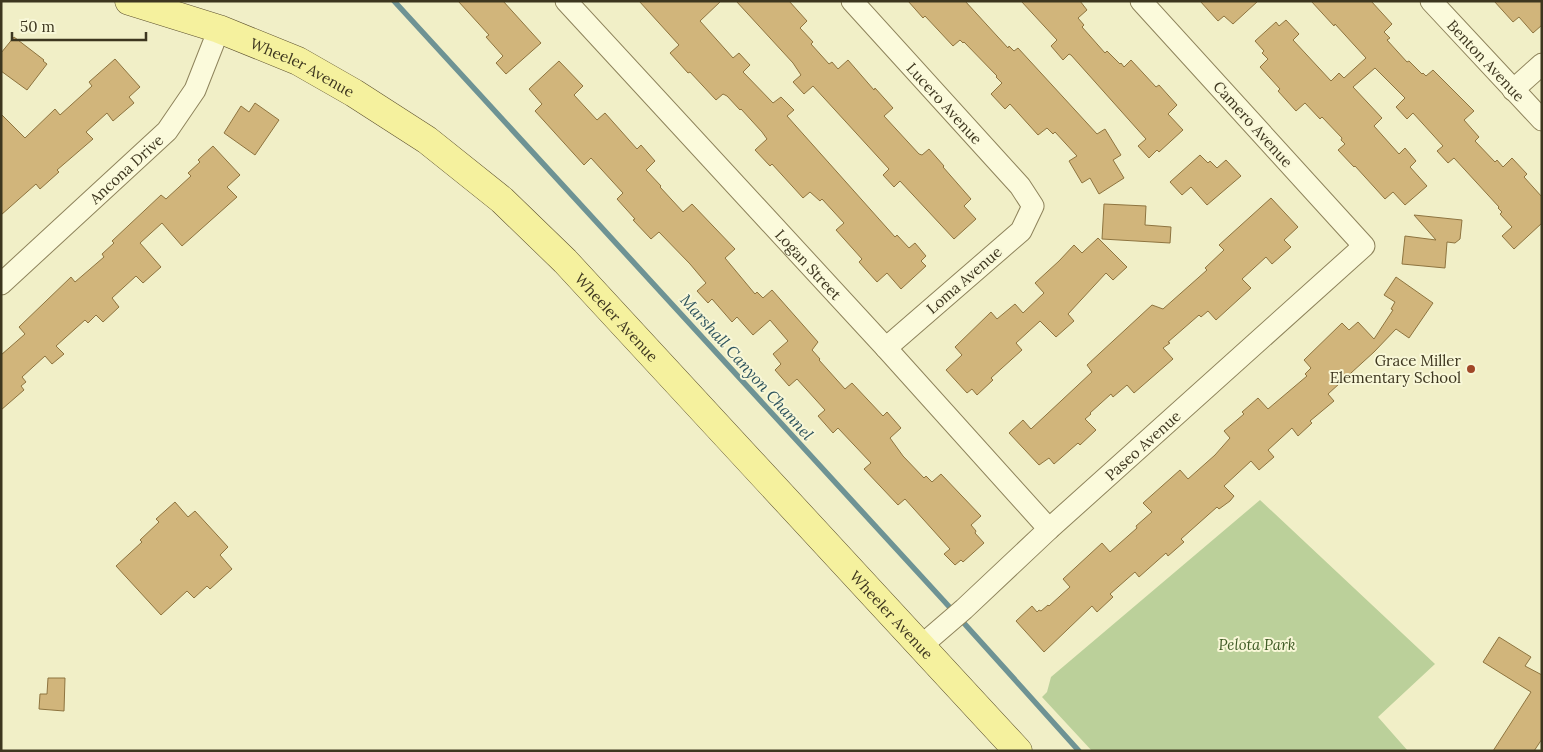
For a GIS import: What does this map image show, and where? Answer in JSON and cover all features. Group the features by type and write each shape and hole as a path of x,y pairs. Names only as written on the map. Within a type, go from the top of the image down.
{"main road":[{"name":"Wheeler Avenue","path":"129,1 219,29 298,62 354,93 427,140 502,200 565,261 1018,751"}],"street":[{"name":"Logan Street","path":"566,1 1049,528"},
{"name":"Lucero Avenue","path":"852,1 1020,186 1034,206"},
{"name":"Camero Avenue","path":"1141,1 1364,246"},
{"name":"Benton Avenue","path":"1432,1 1542,120"},
{"name":"Ancona Drive","path":"1,284 167,131 195,90 219,29"},
{"path":"1513,90 1542,64"},
{"name":"Loma Avenue","path":"886,348 1021,231 1034,206"},
{"name":"Paseo Avenue","path":"921,646 957,615 1049,528 1364,246"}],"green space":[{"name":"Pelota Park","path":"1260,500 1435,664 1378,717 1408,751 1092,751 1042,697 1047,692 1051,677"}],"building":[{"path":"458,1 503,1 541,43 506,74 496,63 503,56 486,37 489,35"},
{"path":"639,1 721,1 700,21 733,58 739,53 750,65 743,72 773,103 781,97 794,110 787,116 895,237 897,235 909,248 915,243 926,256 921,261 926,266 901,289 887,273 877,282 859,262 862,259 836,230 844,223 822,199 820,201 810,192 803,198 772,164 770,166 755,150 767,139 762,132 727,96 723,94 716,100 690,72 688,73 670,53 679,45"},
{"path":"736,1 789,1 807,21 800,28 813,42 811,44 829,64 832,62 838,69 848,60 874,90 875,88 893,108 884,116 919,154 922,155 929,149 971,199 964,206 976,219 954,239 900,181 894,187 883,175 889,169 813,86 804,94 793,82 801,75 793,63"},
{"path":"908,1 965,1 1008,48 1009,46 1014,51 1018,48 1097,134 1105,129 1121,155 1113,160 1124,178 1099,194 1090,178 1082,183 1069,161 1077,156 1055,132 1053,134 1047,128 1038,135 1010,104 1005,109 991,94 1002,83 997,76 964,42 960,40 953,46"},
{"path":"1021,1 1080,1 1087,10 1078,18 1084,25 1082,27 1105,53 1107,51 1124,67 1131,60 1156,87 1159,85 1177,105 1168,114 1183,130 1159,152 1157,150 1149,158 1138,146 1146,139 1071,55 1069,54 1063,60 1051,46 1057,40"},
{"path":"1200,1 1258,1 1233,24 1224,16 1218,21"},
{"path":"1311,1 1371,1 1392,24 1384,32 1390,38 1387,40 1407,62 1409,61 1426,76 1433,70 1474,111 1464,120 1479,137 1475,141 1495,162 1497,160 1503,167 1512,158 1527,174 1524,177 1542,197 1542,223 1514,249 1502,236 1512,227 1500,214 1502,212 1499,207 1454,158 1448,163 1437,151 1443,146 1413,113 1407,119 1396,107 1405,98 1375,68 1353,87 1382,118 1374,126 1399,154 1405,148 1416,161 1410,167 1427,186 1405,205 1393,192 1385,199 1354,167 1338,150 1345,144 1341,140 1342,138 1322,117 1320,119 1305,103 1296,111 1278,91 1280,89 1260,67 1268,59 1255,41 1276,22 1279,26 1286,20 1299,34 1293,40 1331,81 1339,73 1344,78 1366,58"},
{"path":"1494,1 1542,1 1542,25 1533,33 1519,17 1513,22"},
{"path":"14,37 47,64 27,90 1,71 1,53"},
{"path":"115,59 140,87 129,97 134,103 113,121 107,113 86,132 93,139 57,170 59,172 40,189 36,184 1,215 1,114 25,138 55,109 60,115 92,86 89,82"},
{"path":"559,61 583,86 574,95 597,120 605,113 637,149 641,145 655,161 646,170 683,212 692,204 735,249 725,258 755,294 757,292 763,298 772,290 818,342 812,350 845,389 852,383 883,416 887,412 901,428 890,438 903,456 924,478 926,476 932,482 941,474 981,516 971,525 984,543 963,562 961,560 955,565 944,554 950,549 905,499 898,505 864,469 871,463 838,428 833,433 818,416 825,410 797,379 789,386 775,370 781,364 773,354 788,341 770,320 753,335 737,317 732,322 712,299 708,303 697,291 706,283 690,264 659,232 651,239 617,199 623,193 591,158 584,165 535,111 542,104 529,89"},
{"path":"255,103 279,120 255,155 224,133 241,106 249,112"},
{"path":"213,146 240,175 227,187 237,197 182,246 162,223 140,243 161,267 143,283 136,276 112,298 119,307 103,322 96,315 88,323 85,320 56,346 64,354 52,364 45,356 22,377 26,382 21,386 24,390 1,410 1,355 25,334 19,327 71,277 75,282 104,257 102,254 114,243 112,241 161,195 166,199 191,176 188,173"},
{"path":"1200,155 1217,168 1226,160 1241,176 1207,205 1191,187 1182,195 1170,182"},
{"path":"1271,198 1298,227 1284,240 1291,247 1272,264 1266,257 1242,279 1251,288 1216,320 1208,311 1201,317 1199,315 1168,342 1170,343 1163,348 1173,359 1134,393 1127,385 1113,397 1111,394 1090,413 1085,419 1096,430 1080,445 1078,443 1054,464 1049,458 1039,465 1009,433 1023,420 1031,429 1092,372 1087,365 1152,305 1163,309 1207,270 1205,268 1224,250 1219,245"},
{"path":"1104,204 1146,206 1145,225 1171,227 1170,243 1102,239"},
{"path":"1414,215 1462,220 1460,239 1455,243 1447,242 1445,268 1402,264 1405,236 1436,240"},
{"path":"1098,238 1127,267 1113,280 1106,273 1068,314 1074,321 1056,337 1040,321 1016,343 1022,350 991,378 993,380 977,395 972,389 967,393 946,370 962,355 955,347 991,312 997,319 1015,304 1023,313 1044,293 1035,283 1074,245 1082,253"},
{"path":"1396,277 1433,303 1409,338 1396,329 1328,394 1334,401 1310,421 1312,423 1298,436 1292,428 1268,450 1274,457 1259,470 1251,461 1224,486 1234,496 1230,501 1219,509 1217,507 1181,539 1184,542 1168,556 1166,553 1139,577 1135,572 1110,594 1113,597 1097,612 1092,606 1044,652 1016,621 1032,606 1037,612 1049,606 1070,587 1063,579 1102,543 1110,552 1137,528 1136,526 1152,512 1143,503 1180,470 1188,479 1215,455 1230,438 1224,431 1244,414 1242,412 1258,398 1268,409 1307,376 1305,374 1311,368 1304,360 1342,323 1349,330 1358,322 1374,339 1393,310 1391,309 1395,302 1384,295"},
{"path":"175,502 188,517 195,511 228,547 220,555 232,569 210,589 207,586 194,598 187,591 161,615 116,566 142,542 140,540 159,522 156,519"},
{"path":"1499,637 1531,657 1525,666 1542,675 1542,739 1534,751 1493,751 1531,692 1483,662"},
{"path":"48,678 65,678 64,711 39,709 40,694 47,694"}],"waterway":[{"name":"Marshall Canyon Channel","path":"394,1 1079,751"}],"place":[{"name":"Grace Miller Elementary School","path":"1471,369"}]}
